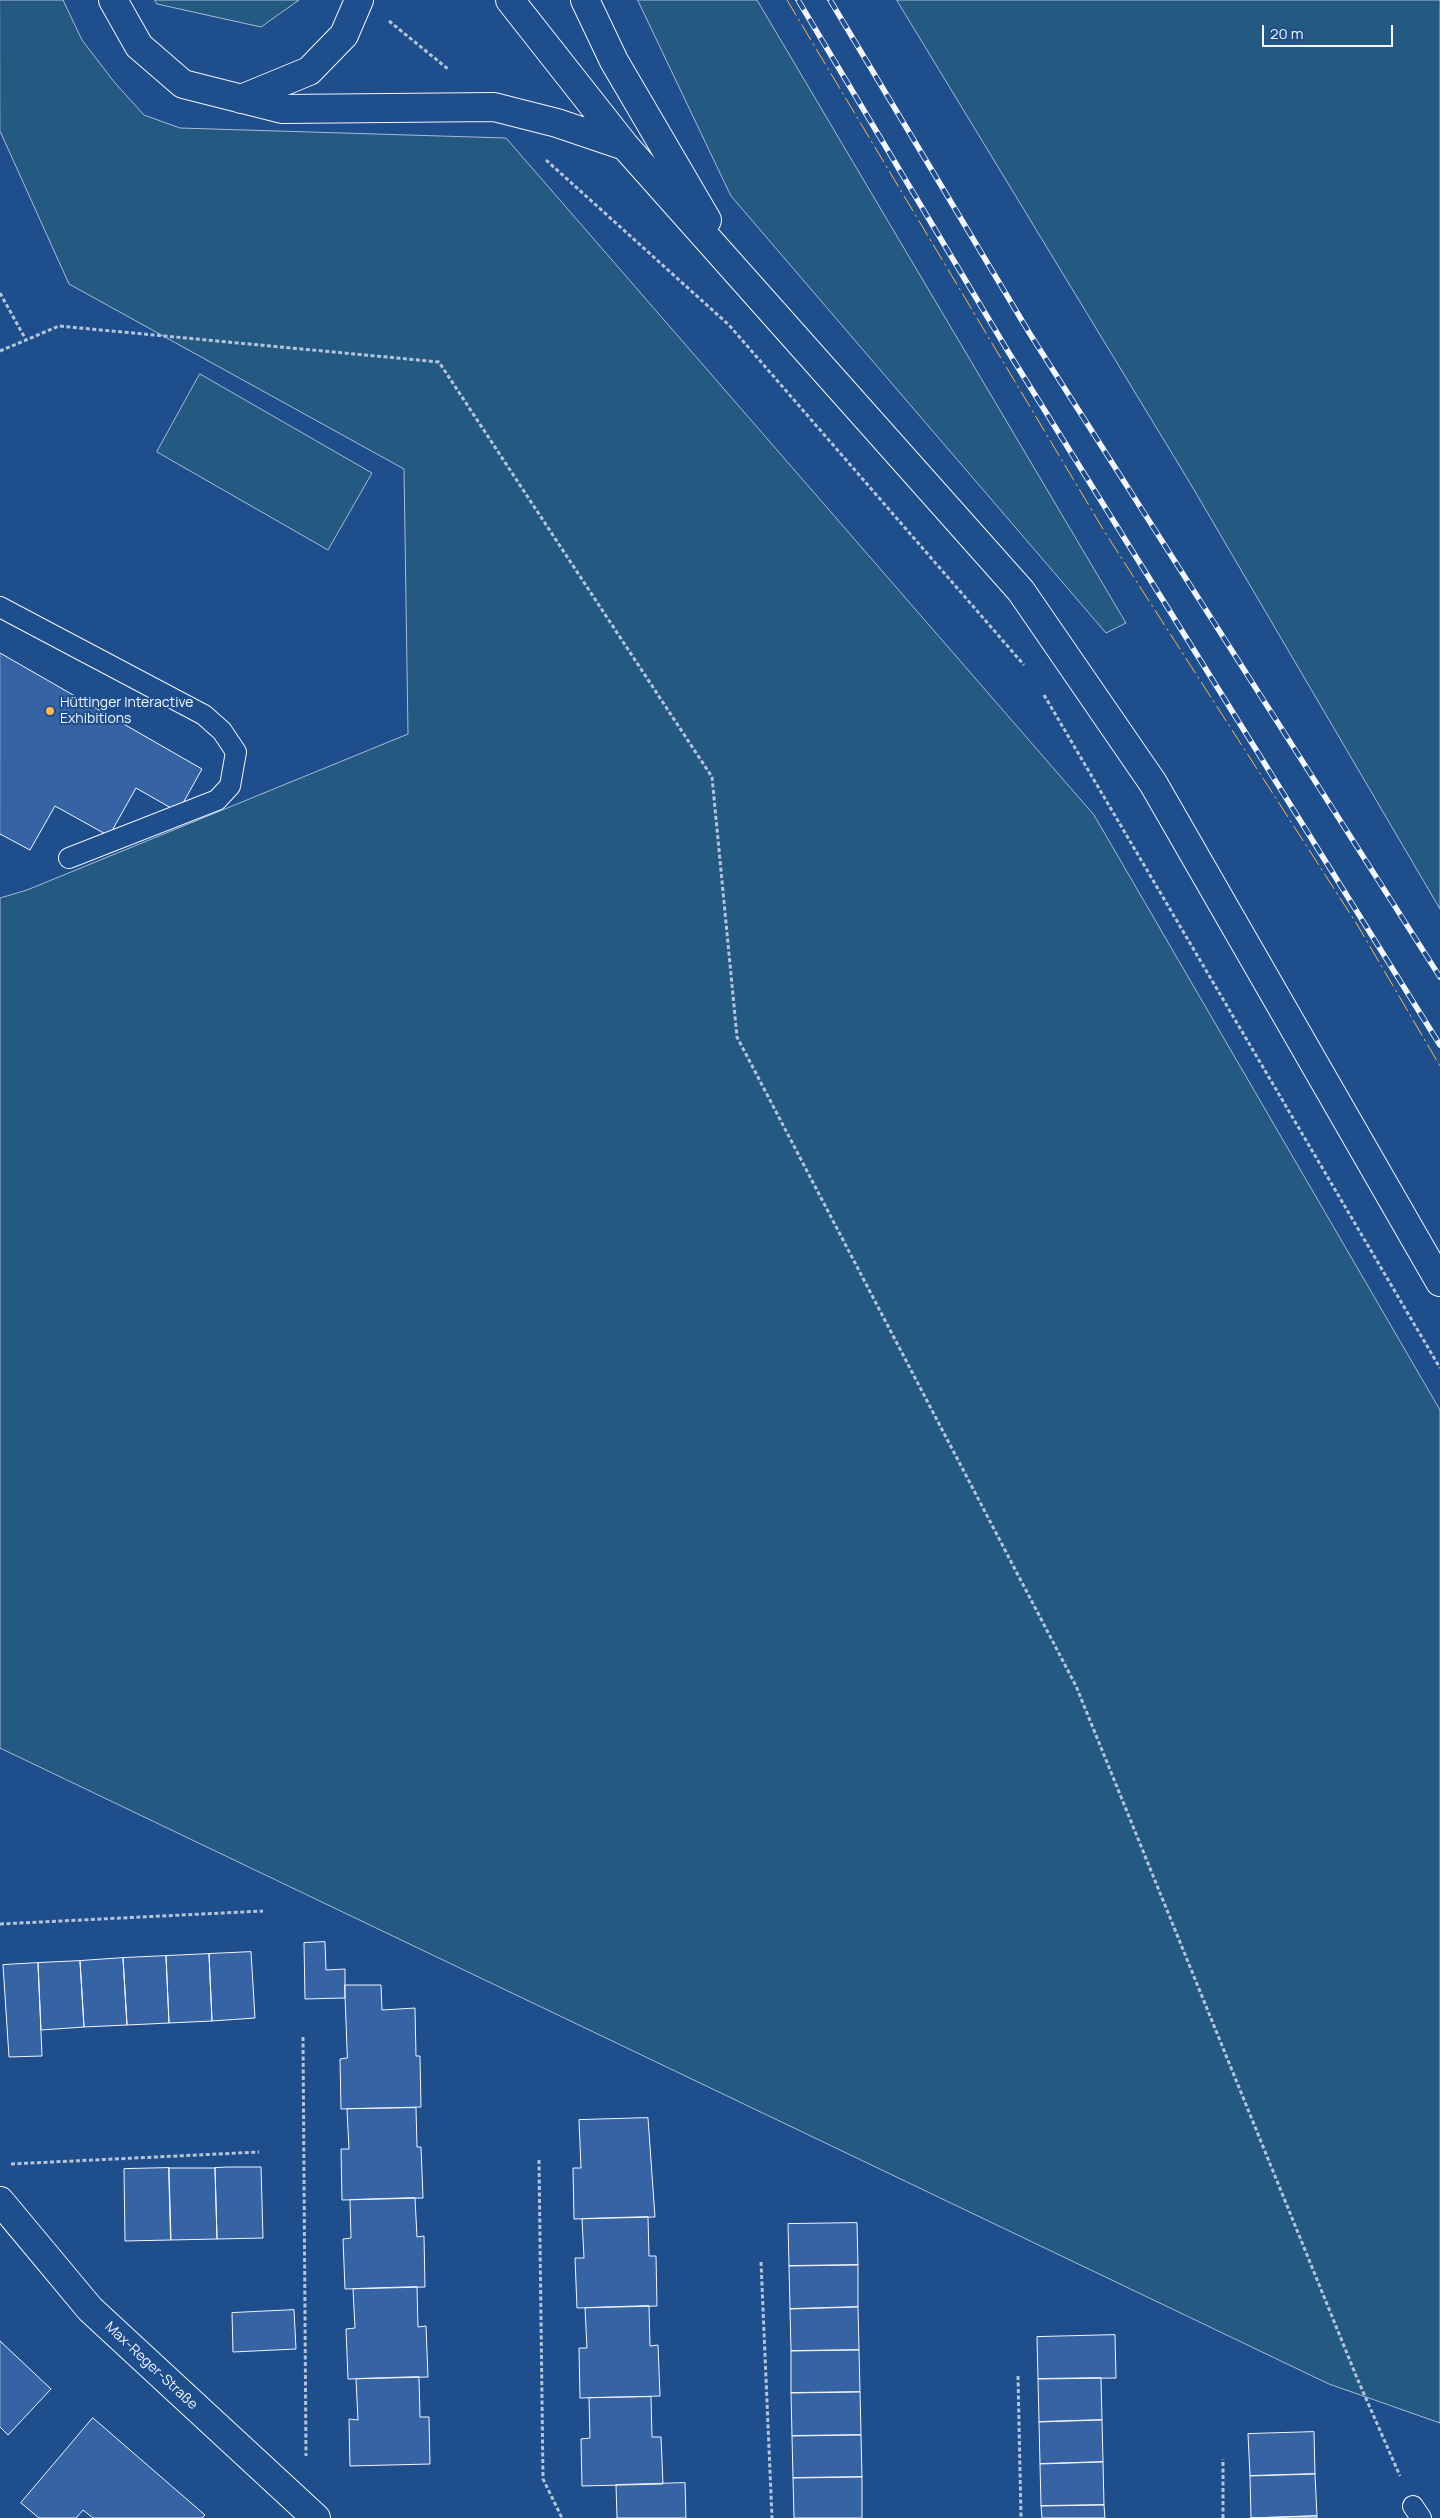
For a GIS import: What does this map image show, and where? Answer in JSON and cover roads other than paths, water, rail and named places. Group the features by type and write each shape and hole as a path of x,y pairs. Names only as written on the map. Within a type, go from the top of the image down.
{"main road":[{"path":"113,0 139,46 183,84 282,109 494,107 556,123 625,146"},
{"path":"241,100 309,71 344,35 359,0"},
{"path":"510,0 625,146 1021,590 1094,694 1153,783 1440,1282"},
{"path":"585,0 614,61 738,274"},
{"name":"Max-Reger-Straße","path":"0,2201 90,2309 311,2514"}],"lane":[{"path":"0,606 204,715 222,731 236,752 230,786 217,800 69,858"}],"railway":[{"path":"798,0 1009,353 1440,1045"},
{"path":"830,0 1030,334 1440,977"}],"place":[{"name":"Hüttinger Interactive Exhibitions","path":"50,711"}]}
